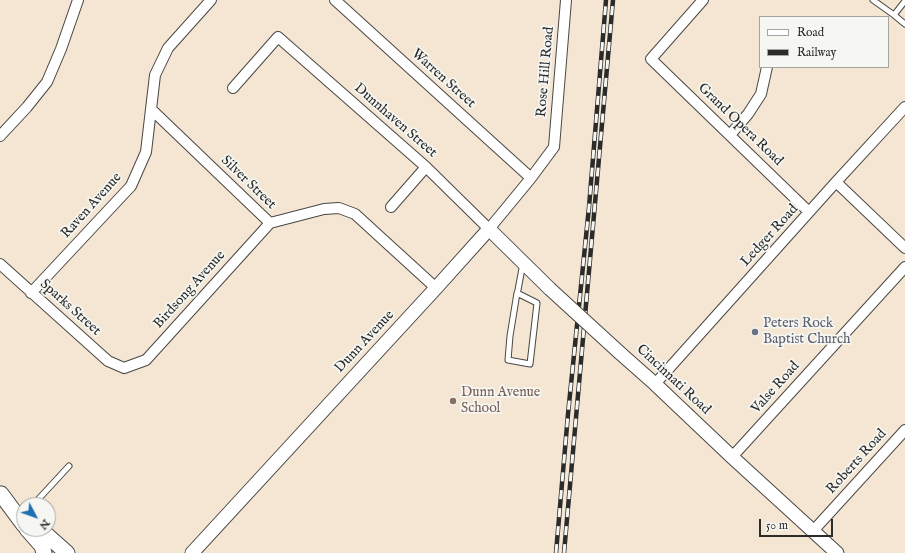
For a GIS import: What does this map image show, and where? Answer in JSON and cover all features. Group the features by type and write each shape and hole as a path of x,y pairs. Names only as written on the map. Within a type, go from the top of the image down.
{"main road":[{"path":"1,494 16,508"},
{"path":"1,494 16,514"},
{"path":"34,537 42,546 44,553"},
{"path":"49,537 67,553"}],"street":[{"path":"0,136 27,107 47,82 61,49 78,0"},
{"name":"Raven Avenue","path":"31,293 131,186 146,152 155,75 168,48 212,0"},
{"name":"Warren Street","path":"335,0 531,178"},
{"name":"Rose Hill Road","path":"554,147 566,0"},
{"name":"Grand Opera Road","path":"702,0 651,59 810,212"},
{"name":"Dunnhaven Street","path":"234,88 278,37 426,166 489,229"},
{"path":"730,135 748,114 760,94 767,68"},
{"name":"Ledger Road","path":"655,384 905,107"},
{"name":"Silver Street","path":"151,109 270,223 324,209 339,208 355,214 436,288"},
{"name":"Dunn Avenue","path":"192,553 489,229 531,178 554,147"},
{"path":"391,207 426,166"},
{"path":"836,182 905,248"},
{"name":"Birdsong Avenue","path":"124,368 146,360 270,223"},
{"name":"Cincinnati Road","path":"489,229 550,289 655,384 836,553"},
{"name":"Sparks Street","path":"0,264 108,361 124,368"},
{"name":"Valse Road","path":"732,457 905,267"},
{"name":"Roberts Road","path":"813,531 905,430"}],"lane":[{"path":"873,0 905,24"},
{"path":"894,15 905,2"},
{"path":"517,293 537,303 530,364 508,360 510,336 517,293 523,262"},
{"path":"40,497 69,466"}],"railway":[{"path":"556,553 568,414 589,207 606,0"},
{"path":"564,553 613,0"}],"place":[{"name":"Peters Rock Baptist Church","path":"755,332"},
{"name":"Dunn Avenue School","path":"453,401"}]}
